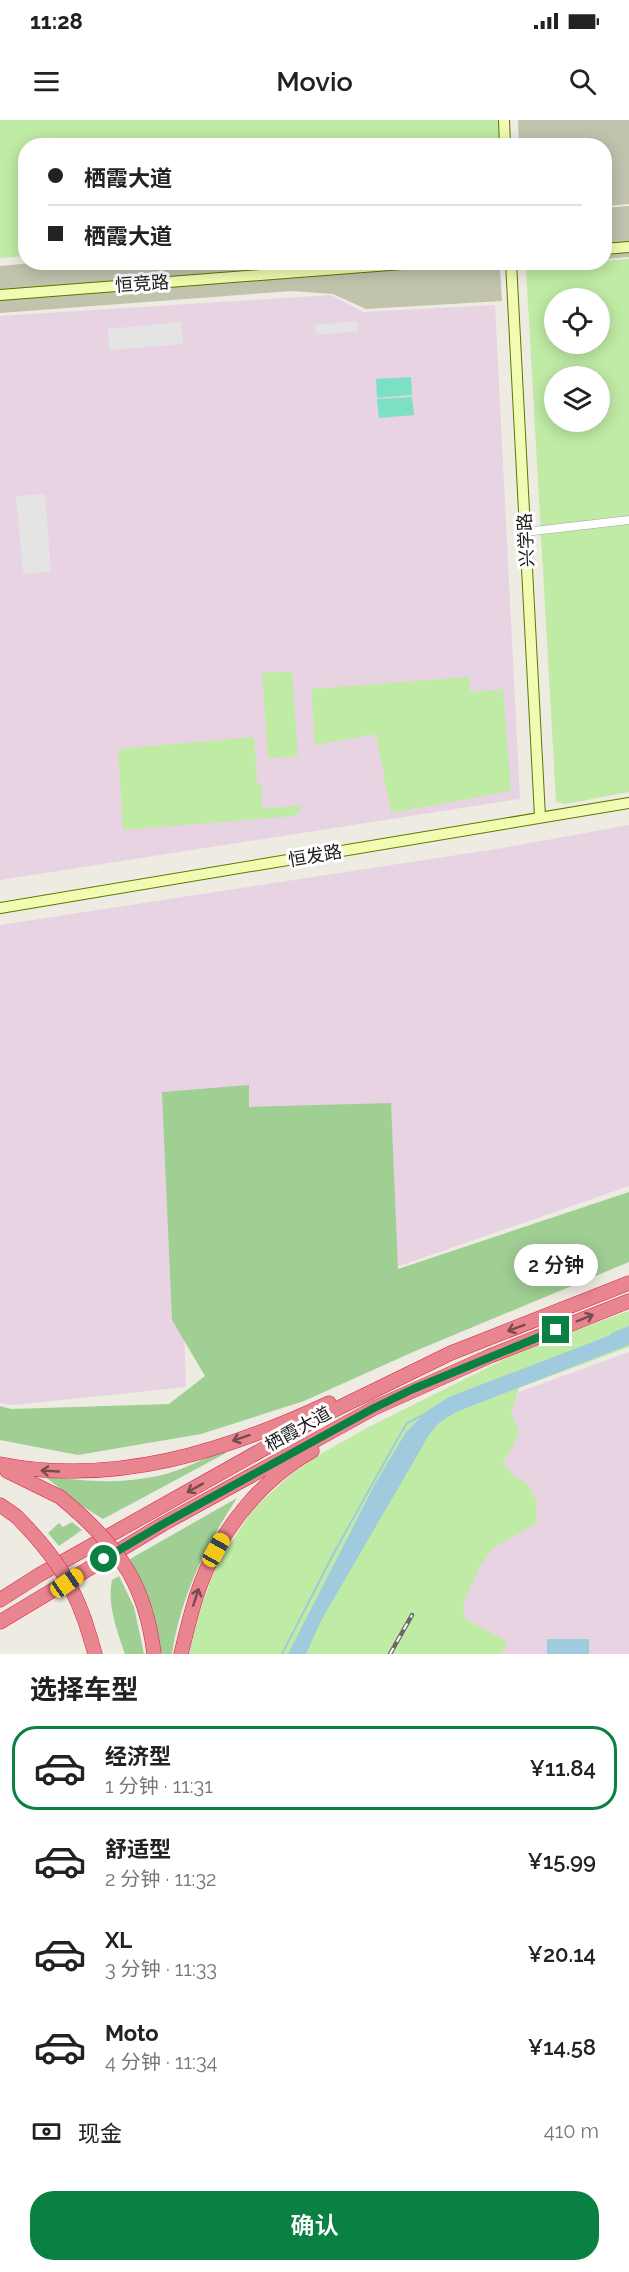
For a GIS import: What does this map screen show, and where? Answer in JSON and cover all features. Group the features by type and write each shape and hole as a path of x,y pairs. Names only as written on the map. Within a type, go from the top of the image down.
{"highway":[{"name":"栖霞大道","path":"0,1600 39,1575 324,1415 451,1353 629,1283"},
{"name":"栖霞大道","path":"0,1622 163,1524 374,1408 413,1389 629,1301"},
{"path":"181,1654 193,1605 210,1561 237,1518 263,1489 303,1456 320,1446 514,1347"},
{"path":"0,1466 77,1473 149,1465 225,1444 297,1418 380,1380 451,1353"},
{"path":"0,1466 44,1488 73,1508 111,1544 138,1589 149,1624 154,1654"},
{"path":"0,1505 16,1516 40,1540 67,1577 78,1599 93,1647"},
{"path":"0,1630 84,1571"},
{"path":"0,1595 39,1575"}],"street":[{"path":"504,120 505,138"},
{"path":"612,248 629,247"},
{"name":"恒竞路","path":"0,295 324,270"},
{"name":"兴学路","path":"511,270 540,817"},
{"path":"525,532 629,520"},
{"name":"恒发路","path":"0,908 629,803"}],"shaded area":[{"path":"518,120 629,120 629,204 612,205 612,138 519,138"},
{"path":"629,206 629,257 612,258 612,207"},
{"path":"18,264 18,270 500,270 502,301 366,309 333,294 292,291 0,313 0,266"},
{"path":"331,295 363,312 495,305 520,799 0,880 0,316"},
{"path":"358,321 358,331 316,335 315,325"},
{"path":"181,322 183,344 109,350 108,329"},
{"path":"45,494 51,572 23,574 16,496"},
{"path":"629,825 629,1186 233,1324 184,1326 186,1387 14,1405 0,1403 0,925 503,848"},
{"path":"629,1352 629,1654 373,1654 519,1392"}],"green space":[{"path":"0,120 503,120 504,138 18,138 18,257 0,258"},
{"path":"629,259 629,792 566,804 556,802 526,270 612,270 612,260"},
{"path":"411,377 412,395 377,398 376,379"},
{"path":"412,397 414,415 379,418 377,399"},
{"path":"292,671 298,756 268,758 262,673"},
{"path":"469,677 470,692 503,689 511,791 391,813 376,734 315,745 311,689"},
{"path":"254,737 257,783 261,784 262,808 301,806 295,816 123,830 118,749"},
{"path":"249,1085 249,1107 391,1103 398,1269 629,1192 629,1262 413,1352 304,1401 201,1434 78,1455 0,1440 0,1406 11,1409 169,1404 205,1376 172,1320 162,1092"},
{"path":"629,1311 629,1347 519,1388 511,1414 519,1430 503,1462 512,1474 529,1485 536,1499 537,1523 493,1548 479,1568 463,1605 465,1619 508,1642 501,1654 189,1654 199,1613 216,1566 253,1509 294,1472 365,1429 533,1345"},
{"path":"224,1450 226,1453 103,1519 82,1506 43,1475 101,1481 143,1479 175,1471"},
{"path":"237,1498 205,1554 188,1592 172,1654 161,1654 153,1611 130,1559"},
{"path":"72,1522 82,1530 59,1546 48,1533 59,1523 63,1527"},
{"path":"119,1576 134,1607 144,1654 125,1654 119,1636 112,1608 111,1589 112,1580"}],"water":[{"path":"629,1328 629,1345 456,1412 440,1422 429,1435 322,1619 306,1654 288,1654 375,1484 406,1432 427,1411 449,1397"},
{"path":"547,1639 589,1639 589,1654 547,1654"}],"waterway":[{"path":"612,1334 629,1327"},
{"path":"282,1654 335,1551 407,1423 425,1414"}],"railway":[{"path":"390,1654 412,1615"}],"route":[{"path":"104,1559 374,1408 413,1389 556,1330"}]}
